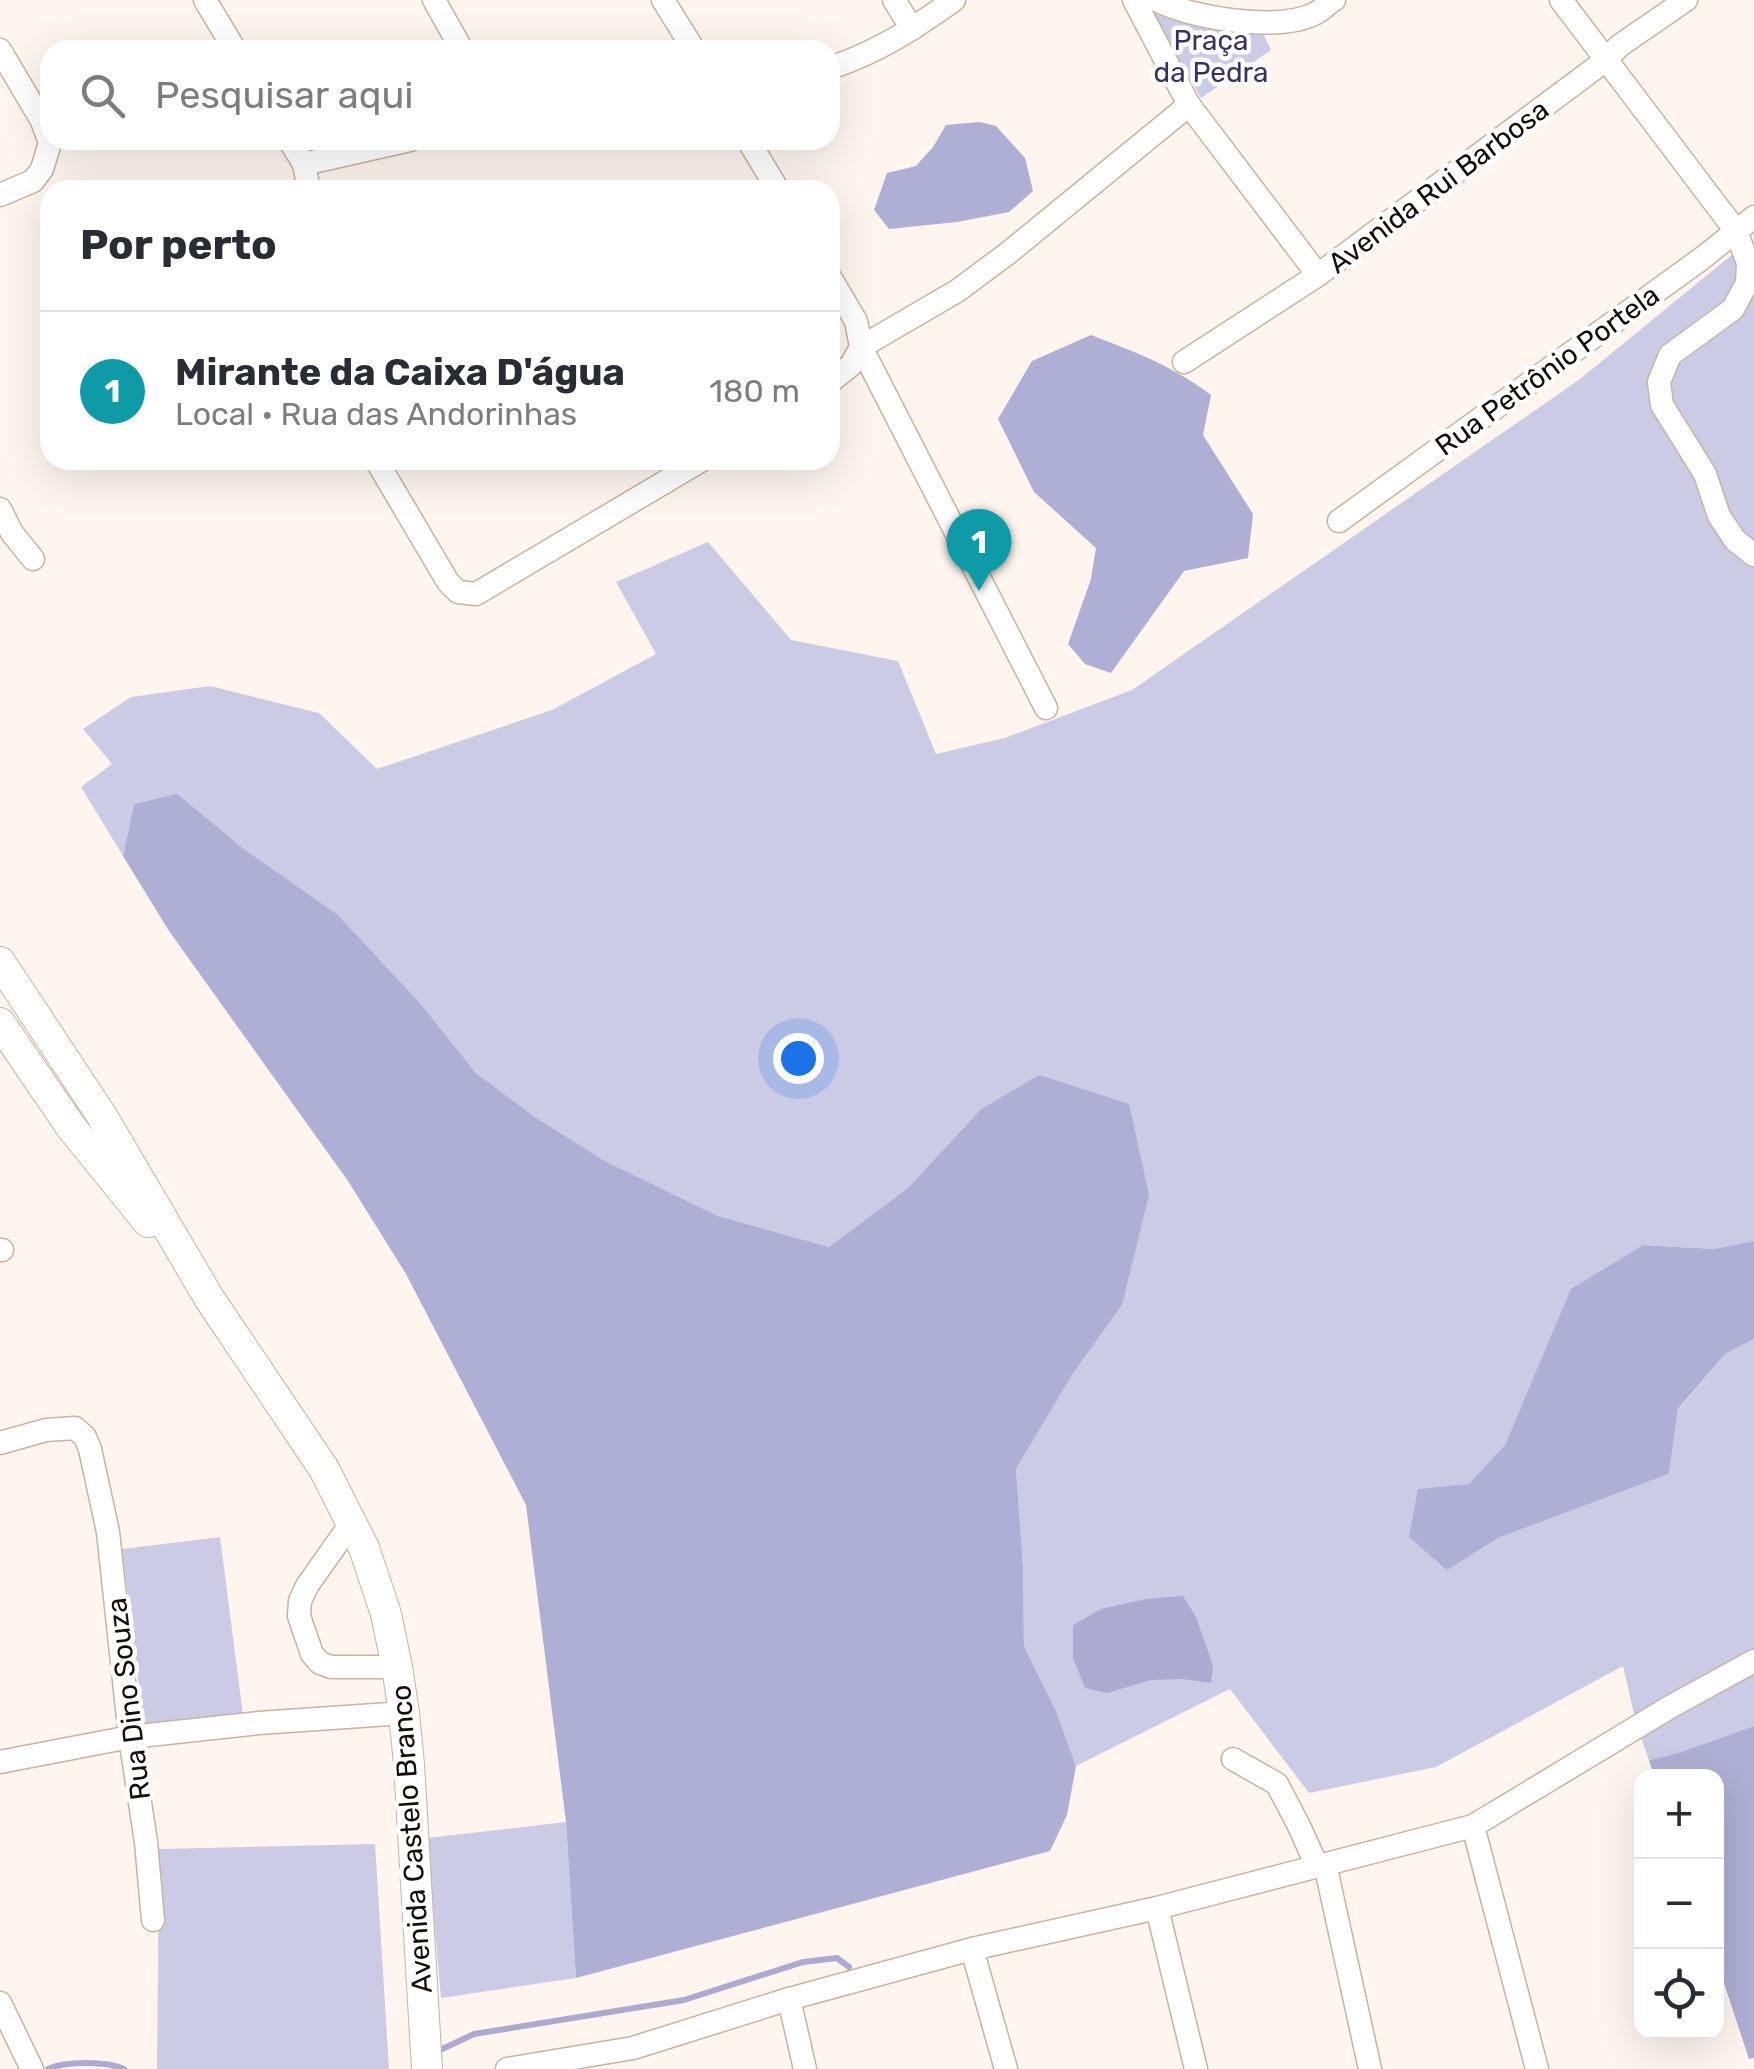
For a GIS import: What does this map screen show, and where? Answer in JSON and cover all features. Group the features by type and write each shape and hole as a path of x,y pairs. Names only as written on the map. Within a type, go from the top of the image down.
{"main road":[{"name":"Avenida Castelo Branco","path":"0,962 102,1116 210,1298 324,1469 375,1578 398,1667 404,1713 427,2069"},
{"name":"Avenida Castelo Branco","path":"2,1028 99,1163 210,1298"}],"street":[{"path":"205,0 229,40"},
{"path":"434,0 456,40"},
{"path":"663,0 688,40"},
{"path":"894,0 912,30"},
{"path":"840,65 863,57 912,30 954,0"},
{"path":"1134,0 1189,105 1318,276"},
{"path":"1156,0 1192,12 1258,23 1290,21 1314,14 1334,0"},
{"path":"1561,0 1606,60 1748,225 1746,283 1732,309 1670,355 1659,382 1662,405 1705,474 1719,516 1736,540 1754,556"},
{"name":"Avenida Rui Barbosa","path":"1184,362 1318,276 1606,60 1619,46 1686,0"},
{"path":"0,50 40,119"},
{"path":"840,374 861,347 956,291 1007,254 1189,105"},
{"path":"0,196 26,185 42,169 48,150"},
{"path":"295,150 304,164 307,180"},
{"path":"304,164 366,150"},
{"path":"754,150 772,180"},
{"name":"Rua Petrônio Portela","path":"1339,522 1748,225"},
{"path":"840,294 856,321 861,347 1046,708"},
{"path":"382,470 448,582 458,592 476,594 685,470"},
{"path":"0,509 12,533 33,559"},
{"name":"Rua Dino Souza","path":"0,1443 46,1430 75,1428 90,1449 108,1532 153,1920"},
{"path":"352,1522 307,1586 299,1616 312,1654 320,1663 331,1667 398,1667"},
{"path":"507,2069 636,2058 789,1999 972,1949 1157,1908 1473,1826 1754,1661"},
{"path":"0,1762 130,1737 404,1713"},
{"path":"1233,1759 1277,1784 1321,1865 1370,2069"},
{"path":"1473,1826 1536,2069"},
{"path":"1157,1908 1196,2069"},
{"path":"972,1949 1006,2069"},
{"path":"789,1999 805,2069"},
{"path":"0,2003 32,2068"}],"green space":[{"name":"Praça da Pedra","path":"1149,10 1262,31 1271,50 1201,98"},
{"path":"1750,240 1754,249 1754,1241 1714,1249 1643,1245 1572,1289 1505,1445 1469,1485 1447,1569 1498,1538 1669,1474 1678,1410 1725,1354 1754,1339 1754,1726 1678,1753 1649,1760 1623,1666 1436,1767 1309,1793 1230,1689 1076,1766 1056,1711 1024,1646 1016,1469 1072,1375 1122,1305 980,1110 908,1188 829,1247 718,1216 605,1161 535,1117 476,1073 420,1003 337,914 244,849 177,795 134,804 123,856 81,787 112,764 83,729 131,697 210,686 319,713 377,769 552,710 656,654 616,582 708,542 791,640 898,661 936,754 1005,738 1132,690 1580,379"},
{"path":"220,1537 243,1715 144,1727 122,1549"},
{"path":"566,1822 576,1978 441,1998 427,1838"},
{"path":"375,1844 389,2069 157,2069 159,1849"}],"shaded area":[{"path":"980,122 996,126 1025,158 1033,191 1009,212 889,229 874,210 887,173 916,166 946,125"},
{"path":"1091,335 1168,368 1211,395 1203,435 1253,514 1248,558 1184,571 1111,673 1085,664 1068,644 1091,579 1096,548 1034,492 998,419 1032,361"},
{"path":"177,794 244,849 337,914 420,1003 476,1073 535,1117 605,1161 718,1216 829,1247 908,1188 980,1110 1039,1075 1129,1104 1149,1195 1122,1305 1072,1375 1016,1469 1024,1646 1056,1711 1076,1766 1067,1815 1050,1851 576,1978 566,1822 526,1505 406,1274 348,1181 169,931 123,856 134,804"},
{"path":"1754,1241 1754,1339 1725,1354 1678,1409 1669,1474 1498,1538 1447,1570 1409,1537 1418,1489 1469,1484 1505,1445 1571,1289 1643,1245 1714,1249"},
{"path":"1183,1596 1196,1617 1213,1666 1211,1683 1151,1680 1107,1693 1085,1688 1073,1658 1073,1625 1101,1609"},
{"path":"1754,1726 1754,2058 1749,2059 1724,1983 1724,1769 1652,1769 1649,1760"}],"waterway":[{"path":"440,2050 474,2034 684,2000 803,1962 837,1958 849,1967"},
{"path":"48,2069 86,2063 124,2069"}],"place":[{"name":"Mirante da Caixa D'água","path":"979,591"}]}
